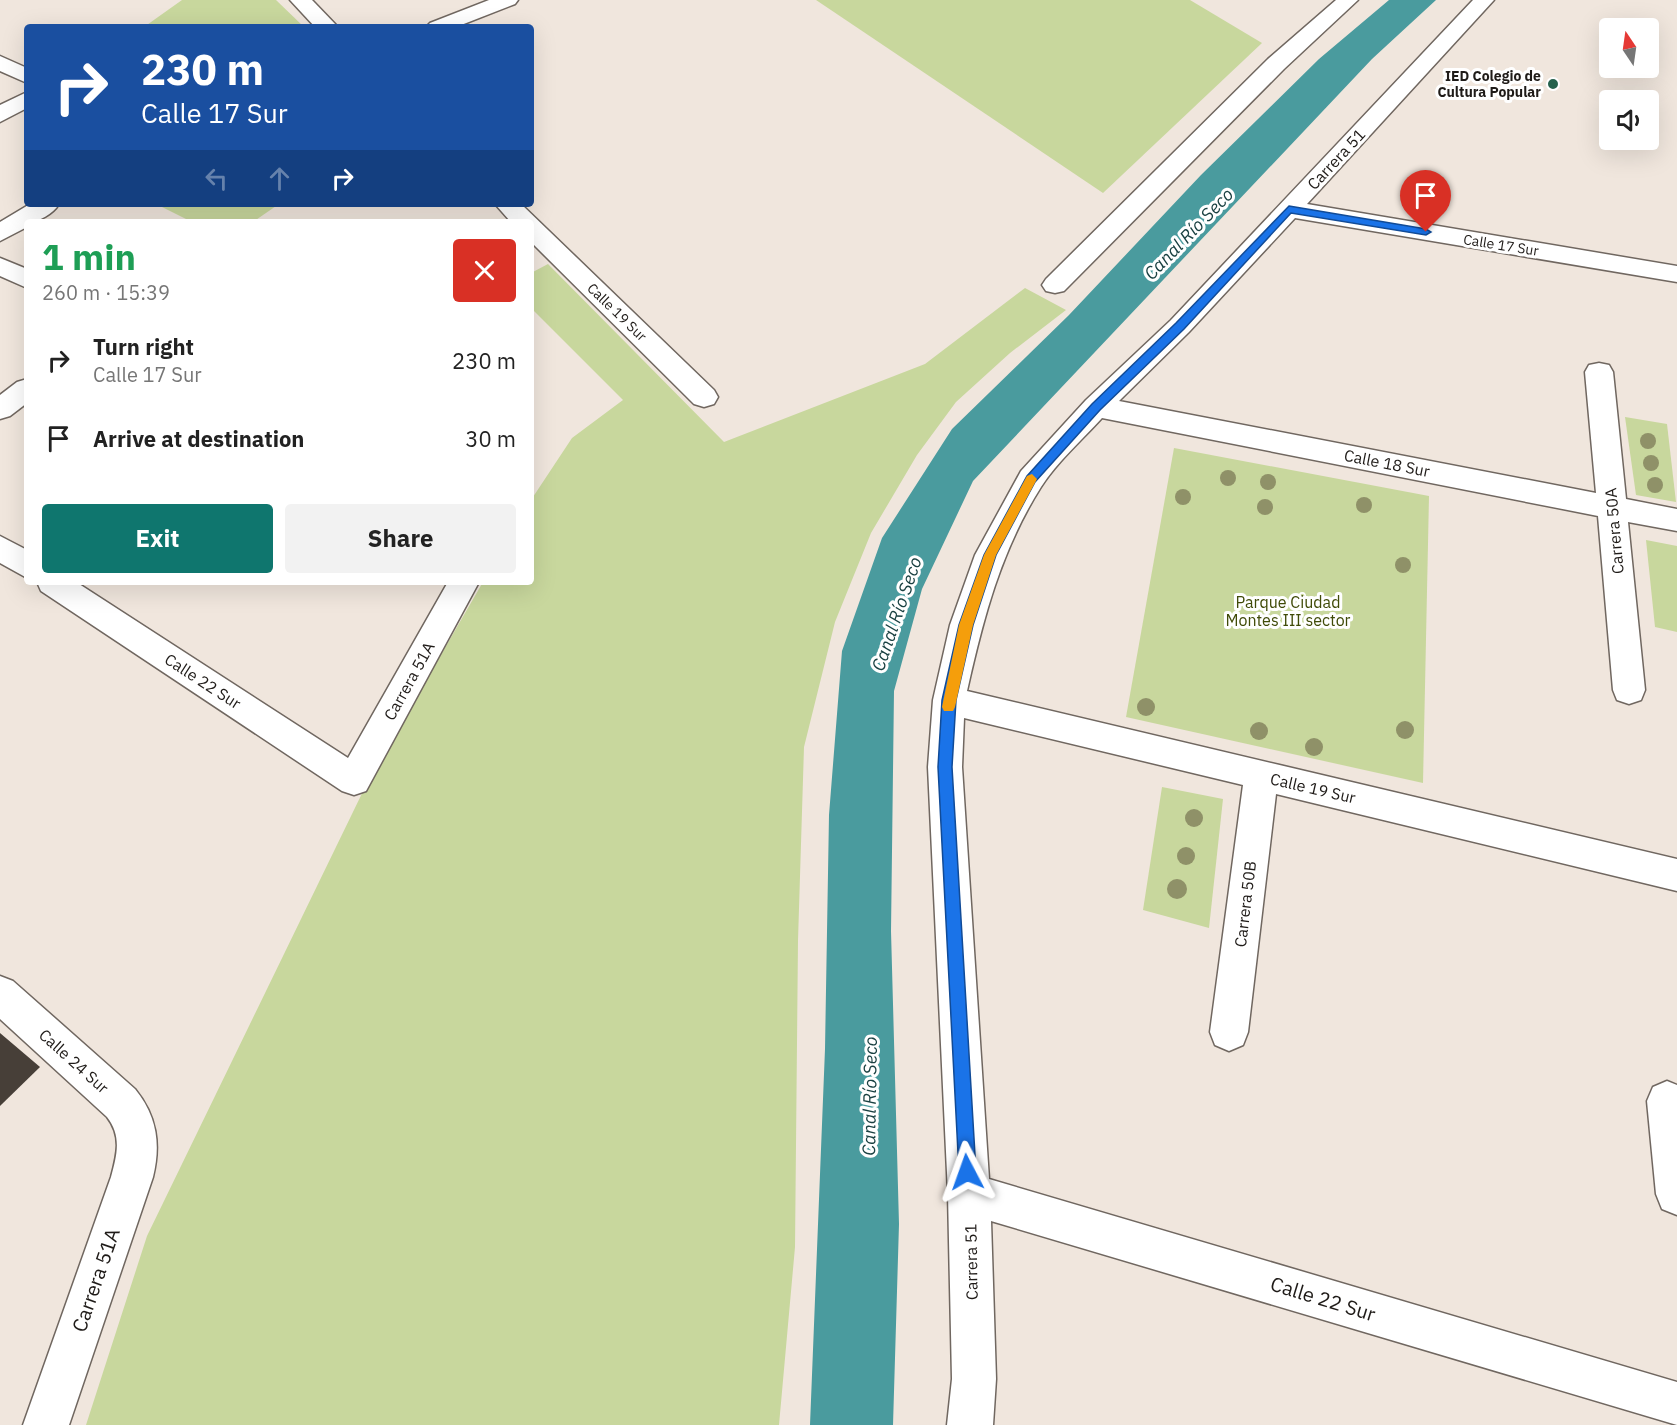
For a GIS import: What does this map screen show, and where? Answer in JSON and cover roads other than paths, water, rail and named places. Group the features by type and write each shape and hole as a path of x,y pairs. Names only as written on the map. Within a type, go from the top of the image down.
{"street":[{"path":"300,0 324,24"},
{"path":"444,24 508,0"},
{"path":"1055,285 1276,64 1348,0"},
{"name":"Carrera 51","path":"970,1425 974,1379 969,1194 945,767 949,700 966,625 990,555 1011,512 1031,479 1096,407 1180,326 1484,0"},
{"path":"0,63 24,75"},
{"path":"0,115 24,101"},
{"path":"0,233 42,207"},
{"path":"510,207 522,219"},
{"name":"Calle 17 Sur","path":"1289,209 1677,274"},
{"name":"Calle 19 Sur","path":"534,231 704,397"},
{"path":"0,266 24,278"},
{"name":"Carrera 50A","path":"1599,372 1629,690"},
{"path":"0,409 24,390"},
{"name":"Calle 18 Sur","path":"1096,407 1677,520"},
{"path":"0,548 24,564"},
{"name":"Calle 22 Sur","path":"57,585 354,780"},
{"name":"Carrera 51A","path":"354,780 462,585"},
{"name":"Calle 19 Sur","path":"949,700 1677,875"},
{"name":"Carrera 50B","path":"1228,1032 1260,776"},
{"name":"Calle 24 Sur","path":"0,994 132,1114 138,1133"},
{"path":"1667,1101 1677,1194"},
{"name":"Carrera 51A","path":"46,1425 132,1177 138,1155 138,1133"},
{"name":"Calle 22 Sur","path":"969,1194 1677,1404"}],"water":[{"name":"Canal Río Seco","path":"1389,0 1436,0 1372,59 973,481 922,589 894,691 891,931 899,1224 893,1425 810,1425 825,1049 829,815 842,651 882,538 952,429 1069,315 1201,175 1319,59"}],"place":[{"name":"IED Colegio de Cultura Popular","path":"1553,84"}],"park label":[{"name":"Parque Ciudad Montes III sector","path":"1288,611"}]}
